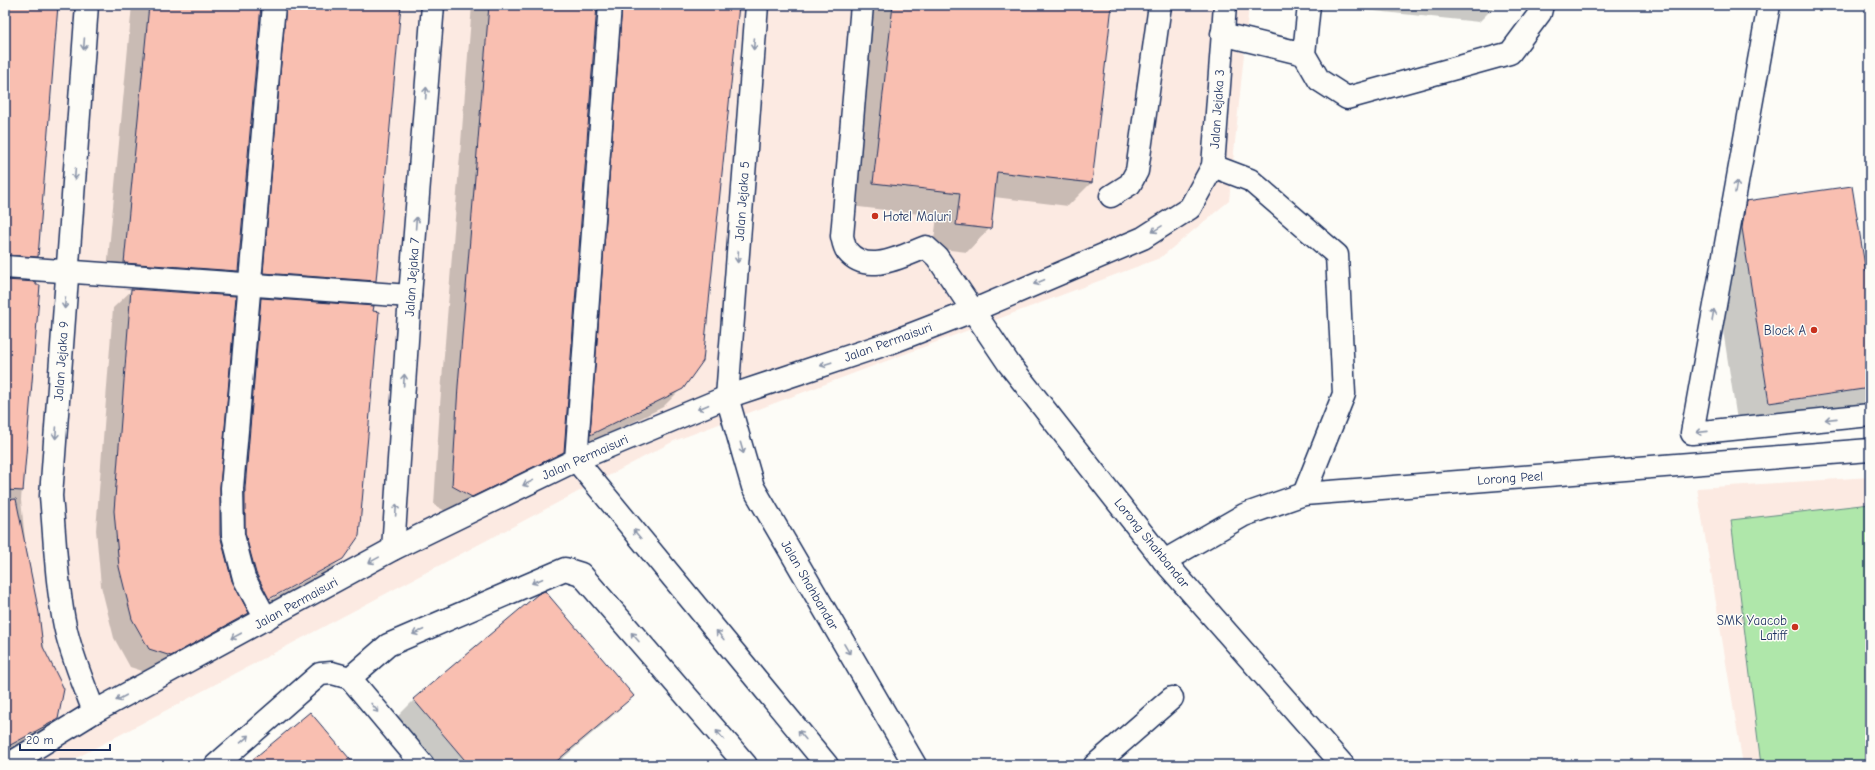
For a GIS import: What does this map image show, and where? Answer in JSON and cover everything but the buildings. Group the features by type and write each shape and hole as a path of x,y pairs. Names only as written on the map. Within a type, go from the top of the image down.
{"street":[{"name":"Jalan Jejaka 9","path":"87,5 51,496 65,626 94,712"},
{"path":"266,619 244,578 233,535 232,488 274,5"},
{"name":"Jalan Jejaka 7","path":"393,549 410,296 433,5"},
{"path":"610,5 576,460 827,765"},
{"name":"Jalan Jejaka 5","path":"727,397 757,5"},
{"name":"Lorong Shahbandar","path":"862,5 842,236 847,250 862,262 880,264 926,247 937,257 1009,364 1164,561 1343,765"},
{"path":"1111,196 1130,184 1137,171 1160,5"},
{"name":"Jalan Jejaka 3","path":"1190,208 1213,166 1225,5"},
{"path":"1309,5 1304,54 1319,80 1347,98 1510,53 1540,13 1542,5"},
{"path":"1768,5 1692,433 1870,415"},
{"path":"1222,34 1304,54"},
{"path":"1213,166 1250,180 1337,255 1344,394 1304,494"},
{"name":"Jalan Permaisuri","path":"8,765 94,712 393,549 576,460 727,397 892,342 972,311 1143,238 1190,208"},
{"path":"5,267 410,296"},
{"name":"Jalan Shahbandar","path":"727,397 753,487 915,765"},
{"name":"Lorong Peel","path":"1164,561 1244,515 1304,494 1870,450"},
{"path":"350,678 388,645 565,569 581,574 746,765"},
{"path":"216,765 320,674 332,673 350,678 423,765"},
{"path":"1095,765 1172,698"}],"shaded area":[{"path":"5,5 1249,5 1229,201 1160,258 674,441 63,765 5,765"},
{"name":"SMK Yaacob Latiff","path":"1870,477 1870,765 1743,765 1697,488"}],"green space":[{"name":"SMK Yaacob Latiff","path":"1870,504 1870,765 1761,765 1731,520"}],"place":[{"name":"Hotel Maluri","path":"875,216"},
{"name":"Block A","path":"1814,330"},
{"name":"SMK Yaacob Latiff","path":"1795,627"}]}
